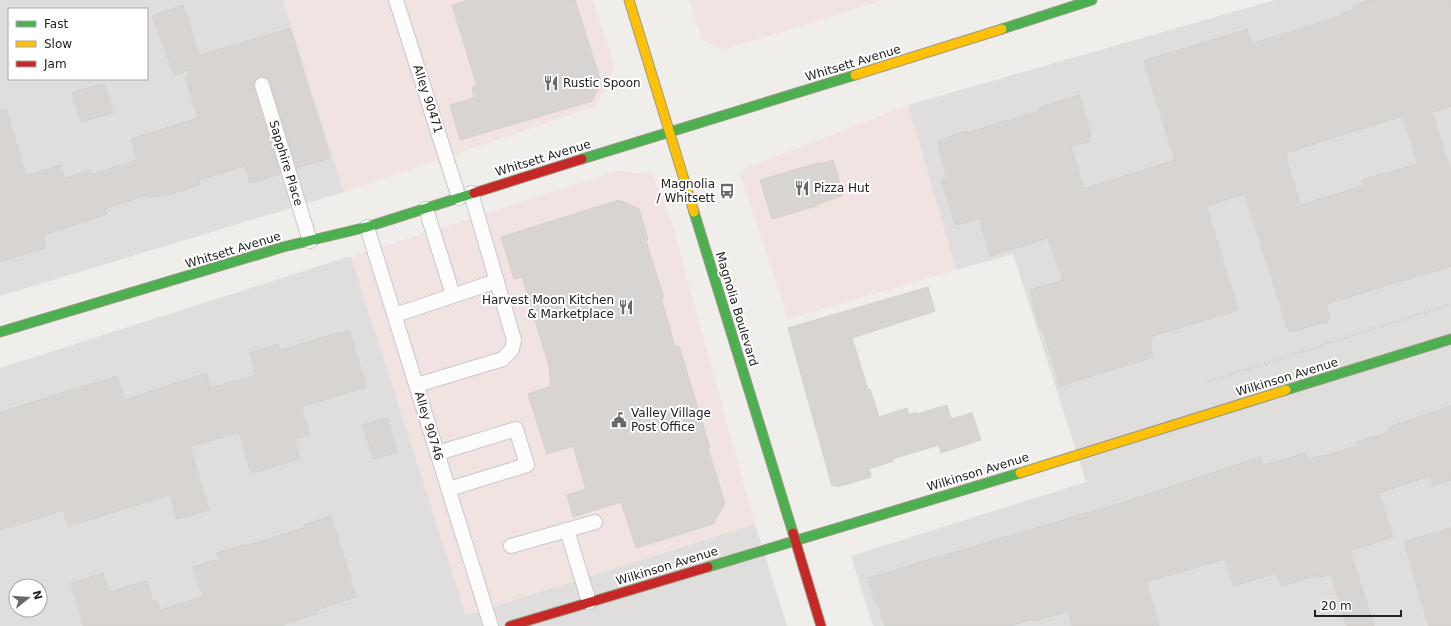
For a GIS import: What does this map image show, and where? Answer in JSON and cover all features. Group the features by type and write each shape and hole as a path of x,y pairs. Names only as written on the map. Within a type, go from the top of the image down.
{"main road":[{"name":"Magnolia Boulevard","path":"629,0 821,626"},
{"name":"Whitsett Avenue","path":"0,332 282,247 367,227 669,132 860,74 1069,3 1092,0"},
{"name":"Wilkinson Avenue","path":"510,626 1112,444 1451,339"}],"lane":[{"name":"Alley 90471","path":"396,0 465,196 497,281 514,340 512,349 503,359 417,385"},
{"name":"Sapphire Place","path":"262,85 310,241"},
{"path":"426,209 453,295"},
{"name":"Alley 90746","path":"367,227 491,626"},
{"path":"395,314 497,281"},
{"path":"438,453 516,429 526,465 449,489"},
{"path":"511,546 595,522"},
{"path":"568,530 589,602"}],"path":[{"path":"1207,382 1451,304"}],"shaded area":[{"path":"0,0 283,0 344,192 0,296"},
{"path":"283,0 593,0 615,68 597,106 344,192"},
{"path":"689,0 884,0 723,50 702,40"},
{"path":"1275,0 1451,0 1451,626 873,626 851,556 1086,482 1013,254 956,270 908,105"},
{"path":"908,105 956,270 788,319 741,178 744,169"},
{"path":"617,171 652,174 670,217 755,524 466,615 351,257"},
{"path":"351,256 466,615 755,524 787,626 0,626 0,368"}],"building":[{"path":"468,0 575,0 601,82 592,101 460,140 450,105 474,98 472,87 477,86 452,5"},
{"path":"1370,0 1451,0 1451,106 1432,112 1451,173 1451,266 1326,304 1330,318 1327,320 1328,322 1289,332 1245,194 1206,206 1238,310 1150,337 1152,346 1150,346 1153,357 1060,386 1042,327 1040,328 1032,301 1034,300 1030,290 1063,280 1048,238 990,256 979,218 956,225 941,180 947,178 938,141 966,131 967,133 1039,111 1038,108 1079,95 1091,136 1088,137 1089,141 1071,146 1083,189 1175,160 1144,61 1247,29 1252,44 1343,15 1342,13 1354,9 1353,6","holes":["1403,116 1418,164 1362,180 1363,186 1300,205 1285,153"]},
{"path":"183,5 200,58 202,55 290,28 330,158 297,168 270,82 264,77 259,77 254,83 254,88 280,174 250,183 245,166 199,180 200,185 159,197 158,195 148,198 147,195 105,209 107,214 44,235 45,241 43,242 45,248 0,262 0,111 6,110 26,176 60,165 65,179 90,170 91,175 137,160 131,139 198,118 186,79 192,69 174,75 153,16"},
{"path":"105,83 113,113 81,122 72,93"},
{"name":"Pizza Hut","path":"833,160 843,195 816,206 772,219 760,180 821,162 821,164"},
{"path":"619,200 639,209 648,240 646,241 664,298 661,298 675,347 679,346 725,503 713,524 636,548 621,502 573,517 567,495 586,489 573,446 547,454 528,394 551,386 549,366 522,277 514,279 501,237"},
{"path":"928,287 935,311 852,338 868,390 870,389 879,417 907,408 909,415 947,405 951,419 972,413 981,440 941,453 939,445 892,459 893,461 869,469 871,477 837,487 837,485 832,486 788,328"},
{"path":"349,330 366,387 301,407 310,435 294,439 300,459 251,473 239,432 190,447 209,510 177,519 170,495 68,526 63,510 0,530 0,412 117,376 124,400 206,373 210,388 256,375 250,353 278,344 280,350"},
{"path":"1451,406 1451,480 1433,486 1430,476 1379,493 1393,537 1350,551 1374,626 1347,626 1331,574 1318,578 1317,575 1281,586 1277,573 1234,586 1225,559 1146,582 1159,626 1072,626 1069,611 1010,626 885,626 878,602 875,602 868,578 1147,495 1261,457 1263,465 1306,453 1308,460 1357,446 1358,441 1387,433 1386,431 1391,430 1389,427"},
{"path":"387,418 397,452 373,459 363,425"},
{"path":"331,516 356,597 317,610 318,613 279,626 84,626 71,583 103,573 109,592 147,581 153,602 157,600 160,610 203,597 193,567 220,559 217,553 306,527 306,524"},
{"path":"1451,528 1451,626 1429,626 1404,542"}],"traffic: fast":[{"path":"1002,29 1092,0"},
{"path":"582,159 855,75"},
{"path":"0,332 283,247 367,227 474,193"},
{"path":"694,212 793,533"},
{"path":"1286,390 1451,339"},
{"path":"708,567 1020,473"}],"traffic: slow":[{"path":"629,0 694,212"},
{"path":"855,75 1002,29"},
{"path":"1020,473 1286,390"}],"traffic: jam":[{"path":"474,193 582,159"},
{"path":"793,533 821,626"},
{"path":"510,626 708,567"}],"place":[{"name":"Rustic Spoon","path":"551,83"},
{"name":"Pizza Hut","path":"802,188"},
{"name":"Magnolia / Whitsett","path":"727,191"},
{"name":"Harvest Moon Kitchen & Marketplace","path":"626,307"},
{"name":"Valley Village Post Office","path":"619,420"}]}
